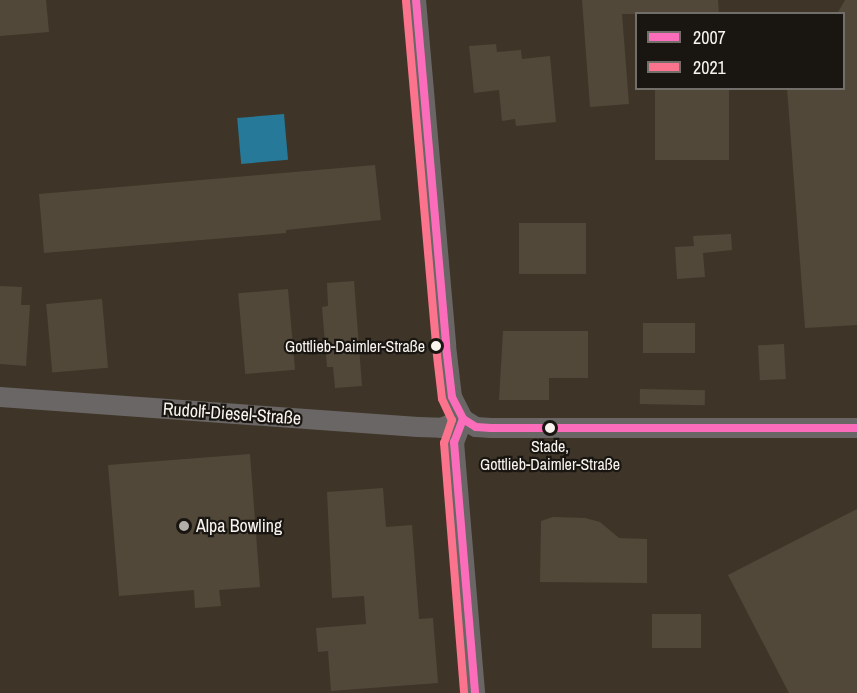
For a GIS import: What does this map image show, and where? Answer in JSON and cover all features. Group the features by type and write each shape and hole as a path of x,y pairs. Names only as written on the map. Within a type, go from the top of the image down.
{"street":[{"path":"416,0 448,366 452,397 463,419 476,427 491,428 857,428"},
{"name":"Rudolf-Diesel-Straße","path":"0,397 418,427 441,428 463,419"},
{"path":"463,419 454,442 475,693"}],"shaded area":[{"path":"0,0 857,0 857,693 0,693"}],"water":[{"path":"284,114 288,160 241,164 237,118"}],"building":[{"path":"0,0 46,0 49,32 0,36"},
{"path":"582,0 718,0 719,12 622,14 629,104 590,107"},
{"path":"845,0 857,0 857,325 805,328 787,90 845,90 845,12 838,12"},
{"path":"496,44 497,52 521,50 522,59 550,56 556,122 516,126 515,119 502,121 499,90 474,93 469,46"},
{"path":"655,90 729,90 729,160 655,160"},
{"path":"375,165 381,220 286,230 286,233 44,253 39,194"},
{"path":"519,223 586,223 586,274 519,274"},
{"path":"731,234 732,250 703,253 705,277 677,279 675,247 694,246 693,236"},
{"path":"354,281 362,386 335,388 333,367 327,367 322,307 328,306 327,283"},
{"path":"0,286 22,287 21,305 30,305 26,366 0,364"},
{"path":"288,289 295,370 245,374 238,293"},
{"path":"102,299 108,368 52,373 46,304"},
{"path":"643,323 695,323 695,353 643,353"},
{"path":"503,331 588,331 588,378 549,378 549,400 499,400"},
{"path":"784,344 786,379 760,380 758,345"},
{"path":"640,389 705,390 705,405 640,404"},
{"name":"Alpa Bowling","path":"250,454 260,587 219,590 221,606 195,608 194,590 119,596 108,465"},
{"path":"383,488 386,527 412,525 419,619 433,618 438,683 331,691 328,651 318,652 316,628 366,624 364,596 332,598 327,492"},
{"path":"857,509 857,693 789,693 728,575"},
{"path":"553,517 585,518 600,522 619,538 647,539 647,583 540,582 541,521"},
{"path":"652,614 701,614 701,648 652,648"}],"transit line":[{"name":"2007","path":"416,0 446,346 452,397 463,419 476,427 491,428 857,428"},
{"name":"2021","path":"406,1 436,347 442,399 452,420 444,443 464,693"},
{"name":"2007","path":"463,419 454,442 475,693"}],"place":[{"name":"Gottlieb-Daimler-Straße","path":"436,346"},
{"name":"Stade, Gottlieb-Daimler-Straße","path":"550,428"},
{"name":"Alpa Bowling","path":"184,526"}]}
